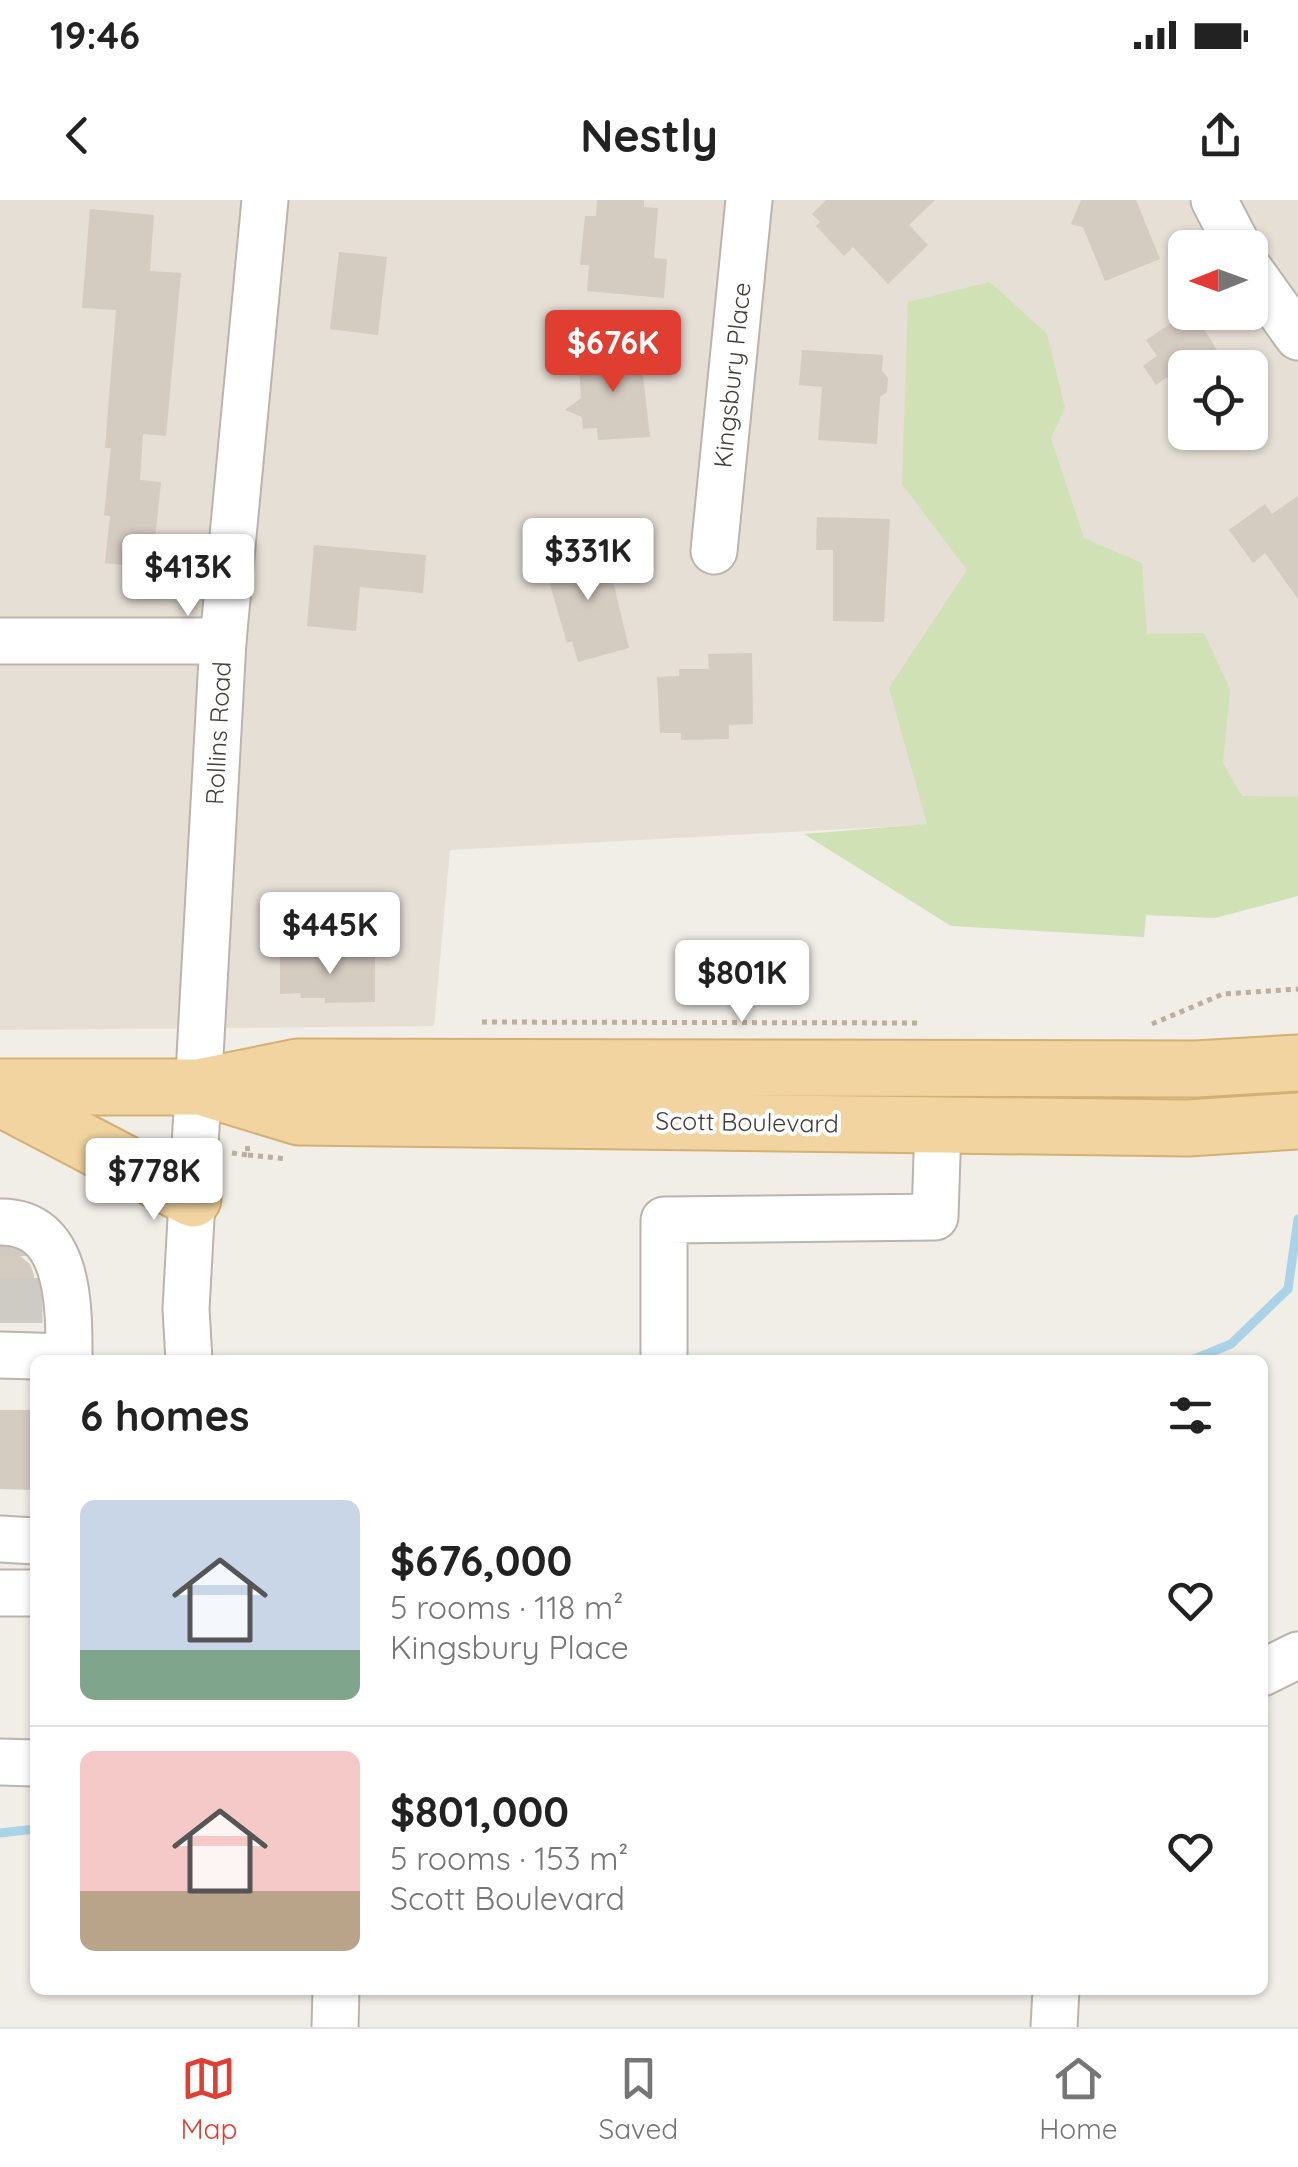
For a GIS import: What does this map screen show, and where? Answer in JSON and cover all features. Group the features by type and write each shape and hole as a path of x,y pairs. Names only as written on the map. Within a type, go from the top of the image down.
{"main road":[{"name":"Scott Boulevard","path":"0,1087 200,1087 298,1067 1196,1069 1298,1063"},
{"name":"Scott Boulevard","path":"200,1087 298,1117 1188,1128 1298,1121"},
{"path":"0,1098 193,1200"}],"street":[{"name":"Rollins Road","path":"189,1355 186,1309 223,640 265,200"},
{"name":"Kingsbury Place","path":"714,551 749,200"},
{"path":"1214,200 1230,230"},
{"path":"1268,296 1298,338"},
{"path":"0,641 223,640"},
{"path":"664,1355 664,1220 935,1218 938,1124"},
{"path":"13,1230 52,1244 68,1294 69,1355"},
{"path":"13,1345 56,1355"},
{"path":"0,1539 30,1540"},
{"path":"0,1594 30,1593"},
{"path":"1268,1670 1298,1656"},
{"path":"0,1762 30,1763"},
{"path":"335,2027 336,1995"},
{"path":"1054,2027 1056,1995"}],"path":[{"path":"1134,1024 1153,1024 1223,994 1298,989"},
{"path":"470,1026 488,1020 938,1023"}],"shaded area":[{"path":"0,200 1298,200 1298,808 450,850 434,1026 0,1030"}],"green space":[{"path":"990,282 1047,334 1065,408 1051,438 1084,538 1142,563 1147,634 1204,633 1230,689 1223,763 1242,796 1298,797 1298,896 1215,918 1146,915 1144,937 951,926 804,834 927,824 889,688 967,570 902,484 908,302"}],"building":[{"path":"597,200 644,200 644,207 658,208 654,258 667,259 664,298 587,291 589,265 580,265 585,216 596,216"},
{"path":"826,200 935,200 909,225 928,245 888,284 853,247 844,256 816,226 820,222 812,214"},
{"path":"1081,200 1136,200 1160,259 1105,281 1083,227 1071,224"},
{"path":"90,209 154,215 150,271 181,273 166,436 143,434 140,480 161,482 152,568 105,563 110,516 104,515 111,448 105,448 116,310 82,308"},
{"path":"339,252 387,257 378,335 330,329"},
{"path":"1168,325 1168,330 1204,330 1217,350 1168,350 1168,378 1156,385 1143,366 1157,356 1146,340"},
{"path":"640,349 650,437 598,440 597,428 583,429 582,417 565,410 581,398 578,353"},
{"path":"802,350 883,355 882,371 888,378 887,392 880,397 877,444 818,440 822,387 799,385"},
{"path":"1298,496 1298,599 1265,553 1253,563 1229,530 1265,504 1272,514"},
{"path":"817,517 890,519 884,622 833,621 833,550 816,550"},
{"path":"604,543 629,648 578,662 572,641 567,643 549,581 557,578 552,557"},
{"path":"314,545 426,555 423,593 360,587 356,631 307,626"},
{"path":"752,653 753,724 729,725 729,739 681,740 681,733 660,733 657,677 679,676 679,669 709,669 708,654"},
{"path":"375,953 375,1002 325,1003 325,998 301,998 300,993 280,994 280,954"},
{"path":"0,1249 14,1251 30,1264 34,1275 34,1323 0,1323"},
{"path":"0,1410 30,1410 30,1490 0,1489"}],"waterway":[{"path":"1204,1355 1231,1344 1288,1289 1298,1219"},
{"path":"0,1833 30,1830"}],"tunnel":[{"path":"20,1246 20,1323"}]}
